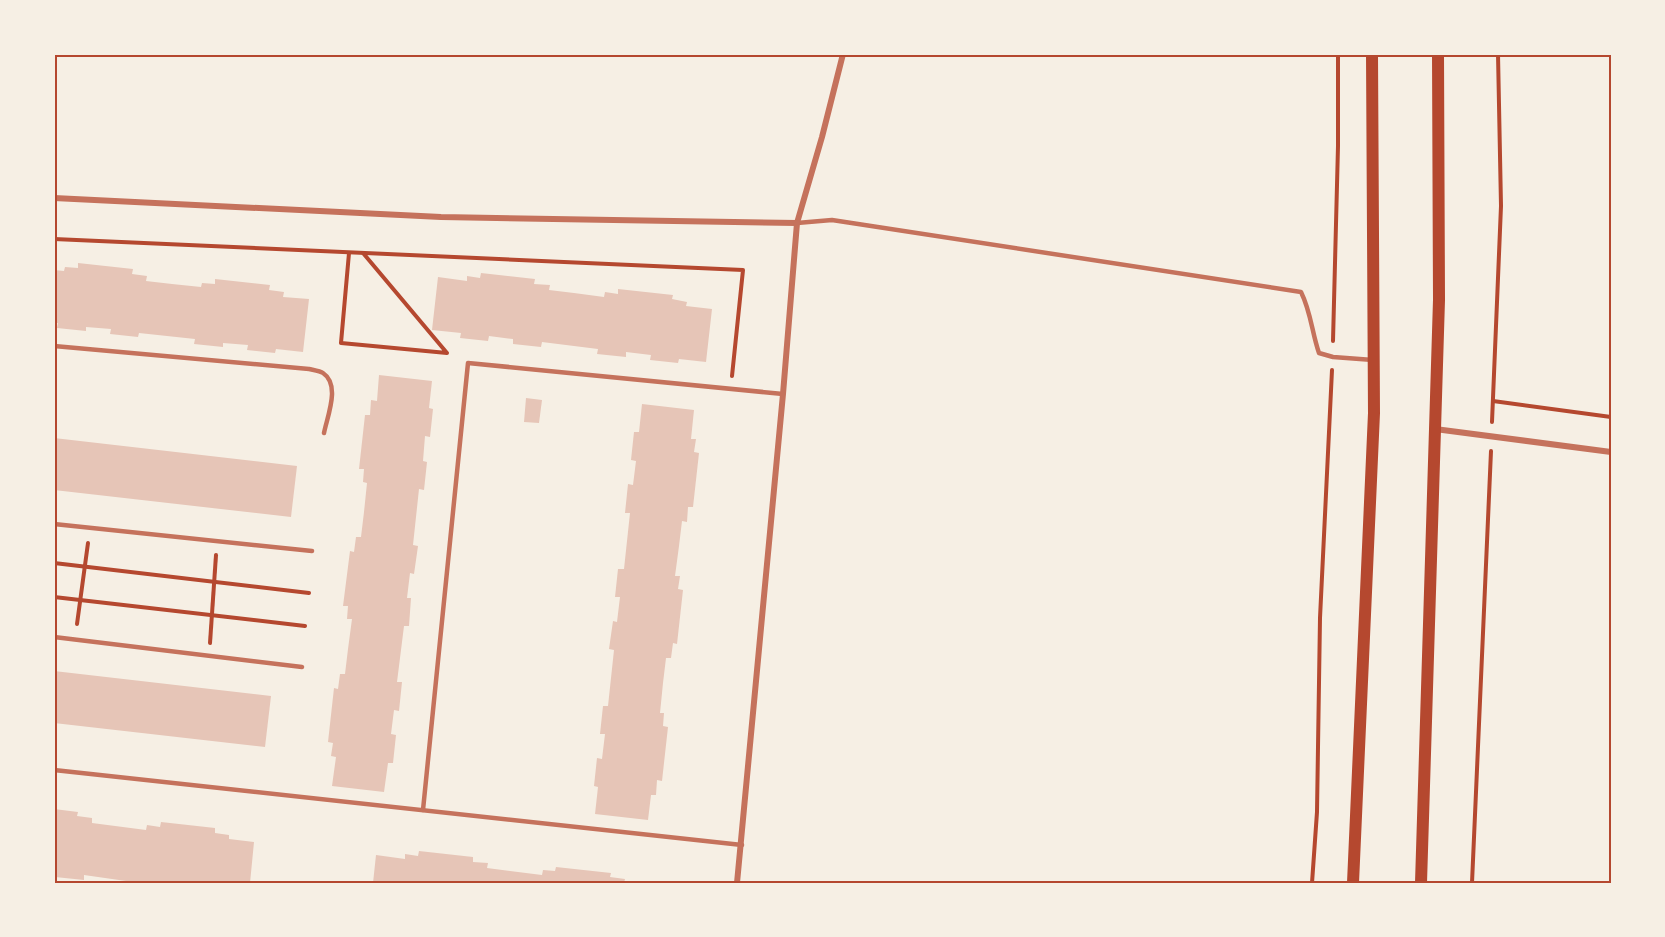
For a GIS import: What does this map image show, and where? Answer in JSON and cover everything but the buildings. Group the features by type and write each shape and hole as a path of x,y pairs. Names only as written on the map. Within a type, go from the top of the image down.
{"main road":[{"path":"1353,883 1374,413 1372,54"},
{"path":"1421,883 1439,300 1438,54"}],"street":[{"path":"737,883 783,394 796,224 822,137 843,54"},
{"path":"54,198 441,217 796,224"},
{"path":"1435,429 1611,452"}],"lane":[{"path":"796,224 832,220 1301,292 1309,307 1313,337 1318,353 1333,357 1373,360"},
{"path":"54,346 309,369 323,373 331,383 332,396 324,433"},
{"path":"423,810 468,363 783,394"},
{"path":"54,525 312,551"},
{"path":"54,637 302,667"},
{"path":"54,770 742,845"}],"path":[{"path":"1312,883 1317,812 1320,618 1333,357 1338,54"},
{"path":"1472,883 1501,206 1498,54"},
{"path":"54,239 743,270 731,389"},
{"path":"349,253 341,343 447,353 363,253"},
{"path":"1493,401 1611,417"},
{"path":"76,640 89,527"},
{"path":"209,656 218,541"},
{"path":"54,563 309,593"},
{"path":"54,597 305,626"}]}
